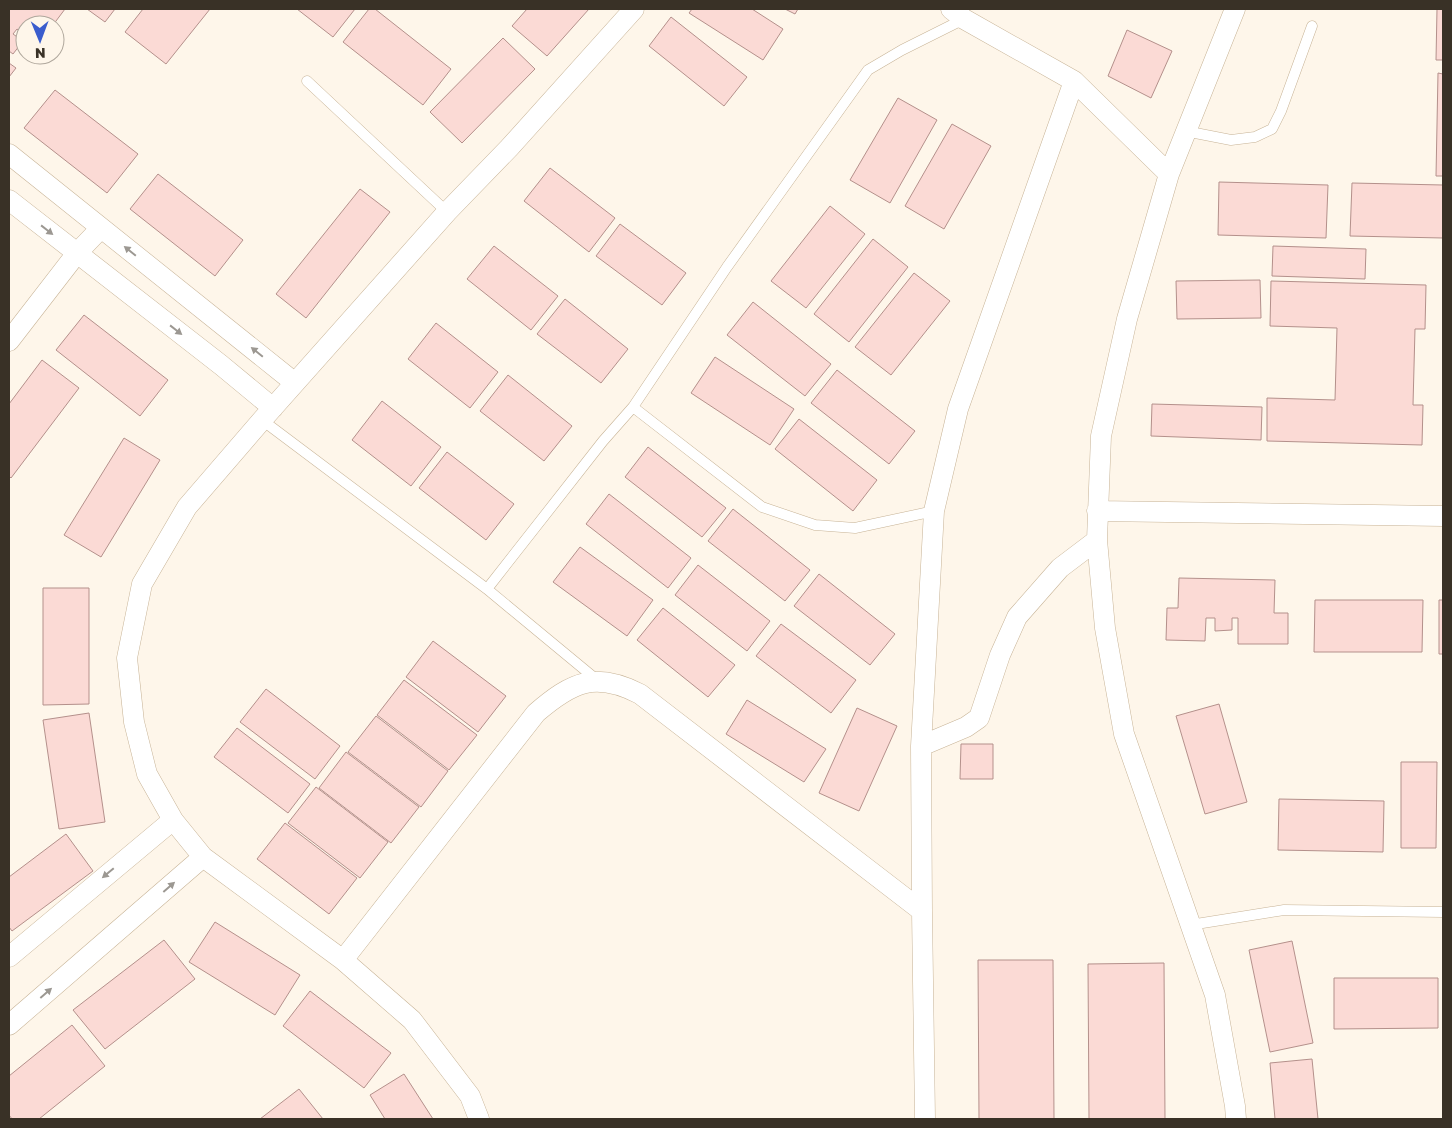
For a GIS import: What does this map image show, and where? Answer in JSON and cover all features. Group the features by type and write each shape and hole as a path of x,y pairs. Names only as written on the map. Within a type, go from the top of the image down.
{"street":[{"path":"479,1119 470,1096 412,1020 343,960 203,857 173,820 147,774 134,722 127,658 142,584 187,507 447,212 509,148 634,9"},
{"path":"1235,9 1169,174 1127,319 1101,436 1097,540 1105,628 1124,734 1215,995 1236,1119"},
{"path":"957,14 1074,82 1169,174"},
{"path":"925,1119 921,746 934,511 958,409 1074,82"},
{"path":"9,154 295,383"},
{"path":"9,200 214,359 268,414"},
{"path":"9,341 77,253 101,228"},
{"path":"1097,511 1443,516"},
{"path":"921,746 966,727 979,718 1000,655 1017,617 1060,568 1097,540"},
{"path":"343,960 536,713 556,696 576,685 598,681 623,686 640,694 922,911"},
{"path":"9,957 173,820"},
{"path":"9,1025 203,857"}],"lane":[{"path":"487,589 603,440 633,407 727,267 868,70 957,14"},
{"path":"1185,131 1231,140 1255,137 1272,128 1281,111 1312,26"},
{"path":"307,81 447,212"},
{"path":"633,407 762,507 815,525 855,528 934,511"},
{"path":"268,414 487,589 598,681"},
{"path":"1190,926 1284,910 1443,912"}],"building":[{"path":"9,9 65,9 60,15 15,15 15,32 13,34 15,35 15,51 13,54 9,51"},
{"path":"87,9 115,9 105,22"},
{"path":"143,9 210,9 166,64 125,32"},
{"path":"297,9 355,9 333,37"},
{"path":"369,9 375,9 451,69 423,105 343,42"},
{"path":"527,9 589,9 547,56 512,26"},
{"path":"692,9 752,9 783,29 763,60 689,13"},
{"path":"785,9 798,9 795,14"},
{"path":"1437,9 1443,9 1443,60 1436,60"},
{"path":"671,17 747,77 724,106 649,46"},
{"path":"1127,30 1172,51 1151,98 1108,76"},
{"path":"503,38 535,69 462,143 430,112"},
{"path":"9,63 16,68 9,77"},
{"path":"1438,73 1443,74 1443,176 1436,176"},
{"path":"55,90 138,154 107,193 24,128"},
{"path":"898,98 937,120 890,203 850,180"},
{"path":"952,124 991,146 944,229 905,206"},
{"path":"550,168 615,218 589,252 524,201"},
{"path":"158,174 243,240 215,276 130,209"},
{"path":"1219,182 1328,185 1326,238 1218,235"},
{"path":"1352,183 1443,185 1443,238 1350,236"},
{"path":"360,189 390,212 306,318 276,294"},
{"path":"830,206 865,234 806,308 771,281"},
{"path":"620,224 686,273 662,305 596,256"},
{"path":"873,239 908,267 849,342 814,314"},
{"path":"494,246 558,296 531,330 467,279"},
{"path":"1273,246 1366,249 1365,279 1272,276"},
{"path":"914,273 950,301 891,375 855,347"},
{"path":"1260,280 1261,318 1177,319 1176,281"},
{"path":"1271,281 1426,285 1425,329 1415,329 1413,405 1423,405 1422,445 1267,441 1267,398 1335,400 1337,328 1270,326"},
{"path":"565,299 628,349 601,383 537,334"},
{"path":"753,302 831,364 805,396 727,335"},
{"path":"84,315 168,380 140,416 56,350"},
{"path":"436,323 498,372 470,408 408,359"},
{"path":"715,357 794,409 770,445 691,393"},
{"path":"42,360 79,388 11,478 9,476 9,404"},
{"path":"837,370 915,431 889,464 811,403"},
{"path":"508,375 572,426 544,461 480,411"},
{"path":"382,401 441,447 411,486 352,440"},
{"path":"1152,404 1262,407 1261,440 1151,436"},
{"path":"799,419 877,480 853,511 775,449"},
{"path":"124,438 160,460 101,557 64,535"},
{"path":"648,447 726,508 702,537 625,477"},
{"path":"447,452 514,504 486,540 419,488"},
{"path":"609,494 691,558 668,588 586,524"},
{"path":"733,509 810,570 785,601 708,541"},
{"path":"580,547 653,600 627,636 553,582"},
{"path":"698,565 770,621 747,651 675,595"},
{"path":"819,574 895,634 870,665 794,606"},
{"path":"1179,578 1275,580 1274,613 1288,613 1288,644 1238,644 1238,618 1232,618 1232,630 1215,631 1215,618 1206,618 1205,641 1166,640 1167,608 1178,608"},
{"path":"43,588 89,588 89,704 43,705"},
{"path":"1315,600 1423,600 1422,652 1314,652"},
{"path":"1439,600 1443,600 1443,654 1439,654"},
{"path":"663,608 735,665 708,697 637,640"},
{"path":"781,624 856,680 831,713 756,656"},
{"path":"433,641 506,696 478,732 406,677"},
{"path":"404,680 477,735 449,770 377,715"},
{"path":"266,689 340,746 315,779 240,722"},
{"path":"747,700 826,749 804,782 726,734"},
{"path":"1219,704 1247,802 1205,814 1176,716"},
{"path":"857,708 897,726 859,811 819,793"},
{"path":"89,713 105,822 59,829 43,720"},
{"path":"376,716 448,771 421,807 348,752"},
{"path":"237,728 310,784 288,813 214,757"},
{"path":"961,744 993,744 993,779 960,779"},
{"path":"346,752 419,807 391,843 319,788"},
{"path":"1401,762 1437,762 1436,848 1401,848"},
{"path":"316,787 388,842 360,878 288,823"},
{"path":"1279,799 1384,801 1383,852 1278,850"},
{"path":"285,823 357,878 329,914 257,859"},
{"path":"66,834 93,871 12,931 9,927 9,877"},
{"path":"215,922 300,975 275,1015 189,962"},
{"path":"164,940 195,979 105,1049 73,1010"},
{"path":"1292,941 1313,1043 1270,1052 1249,950"},
{"path":"978,960 1053,960 1054,1119 979,1119"},
{"path":"1164,963 1165,1119 1089,1119 1088,964"},
{"path":"1334,978 1438,978 1438,1028 1334,1029"},
{"path":"310,991 391,1053 364,1088 283,1026"},
{"path":"72,1025 105,1066 39,1119 12,1119 9,1115 9,1076"},
{"path":"1312,1059 1318,1119 1275,1119 1270,1063"},
{"path":"404,1074 433,1119 385,1119 370,1095"},
{"path":"299,1089 323,1119 260,1119"}]}
